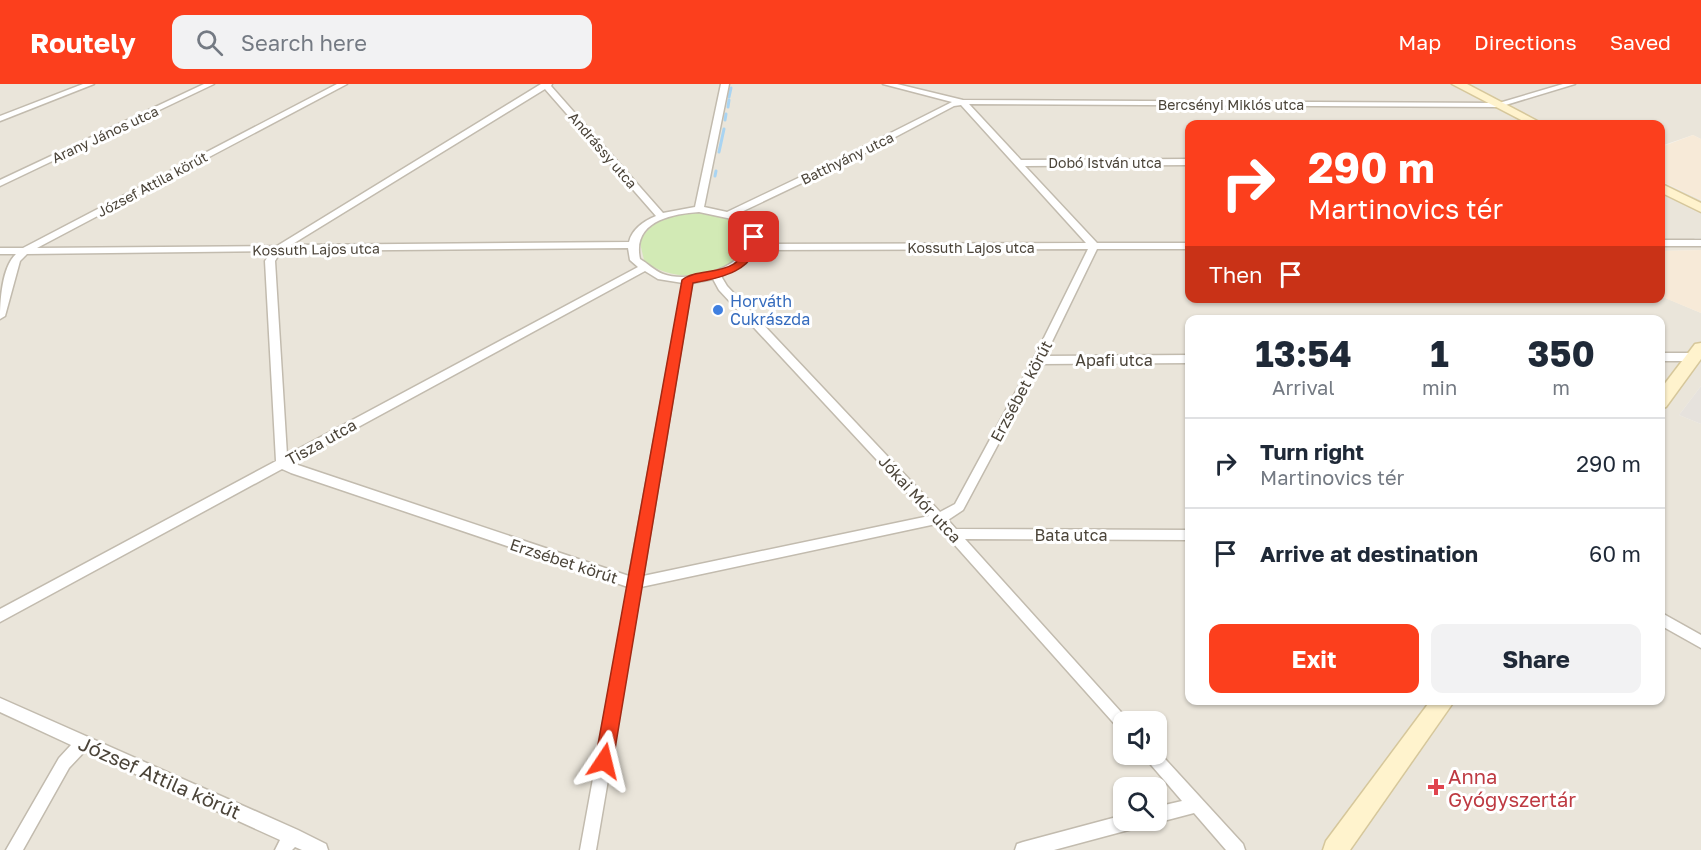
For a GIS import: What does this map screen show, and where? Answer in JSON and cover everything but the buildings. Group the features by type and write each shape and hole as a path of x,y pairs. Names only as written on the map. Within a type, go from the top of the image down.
{"main road":[{"path":"1458,84 1529,120"},
{"path":"1665,190 1701,208"},
{"path":"1665,396 1697,352"},
{"path":"1335,850 1440,705"}],"street":[{"path":"0,120 90,84"},
{"name":"Arany János utca","path":"0,183 210,84"},
{"name":"József Attila körút","path":"24,251 343,84"},
{"path":"282,463 270,261 278,249 546,84"},
{"name":"Andrássy utca","path":"546,84 661,216"},
{"path":"699,209 725,84"},
{"path":"887,84 949,96 963,102 1094,246"},
{"name":"Bercsényi Miklós utca","path":"963,102 1499,105 1571,84"},
{"name":"Batthyány utca","path":"730,213 862,151 952,104 963,102"},
{"name":"Dobó István utca","path":"1020,163 1185,162"},
{"path":"699,209 730,213 750,228 754,237 753,247 746,258 733,268 716,276 688,280 663,277 643,268 636,260 632,245 637,234 661,216 699,209"},
{"path":"1665,243 1699,243"},
{"name":"Kossuth Lajos utca","path":"0,251 632,245"},
{"name":"Erzsébet körút","path":"282,463 295,470 636,583 939,519 958,507 1038,360 1094,246"},
{"name":"Kossuth Lajos utca","path":"753,247 1185,246"},
{"path":"0,316 15,260 24,251"},
{"name":"Tisza utca","path":"0,616 643,268"},
{"name":"Jókai Mór utca","path":"716,276 723,288 953,534 1113,712"},
{"path":"588,850 688,280"},
{"path":"1665,356 1697,352"},
{"name":"Apafi utca","path":"1038,360 1185,359"},
{"name":"Bata utca","path":"953,534 1185,535"},
{"path":"1665,621 1701,642"},
{"name":"József Attila körút","path":"0,705 84,742 287,843 320,850"},
{"path":"14,850 64,763 84,742"},
{"path":"1160,765 1237,850"},
{"path":"1167,812 1196,805"},
{"path":"1023,850 1113,826"}],"shaded area":[{"path":"0,84 1701,84 1701,139 1693,135 1665,145 1665,120 1185,120 1185,303 1665,303 1665,298 1701,313 1701,386 1679,415 1701,424 1701,850 0,850"},
{"path":"1693,135 1701,139 1701,200 1665,183 1665,146"},
{"path":"1665,183 1701,200 1701,238 1694,238 1701,246 1701,250 1665,251"},
{"path":"1701,250 1701,313 1665,298 1665,251"},
{"path":"1701,386 1701,424 1679,415"}],"green space":[{"path":"700,212 730,218 742,226 746,232 749,239 746,251 734,265 722,271 694,276 666,272 644,260 640,243 650,228 673,216"}],"waterway":[{"path":"729,97 731,88"},
{"path":"728,107 729,100"},
{"path":"725,120 726,114"},
{"path":"719,152 724,129"},
{"path":"715,176 716,171"}],"place":[{"name":"Horváth Cukrászda","path":"718,310"},
{"name":"Anna Gyógyszertár","path":"1436,787"}],"route":[{"path":"604,761 688,280 716,276 733,268 746,258 753,247 754,237"}]}
